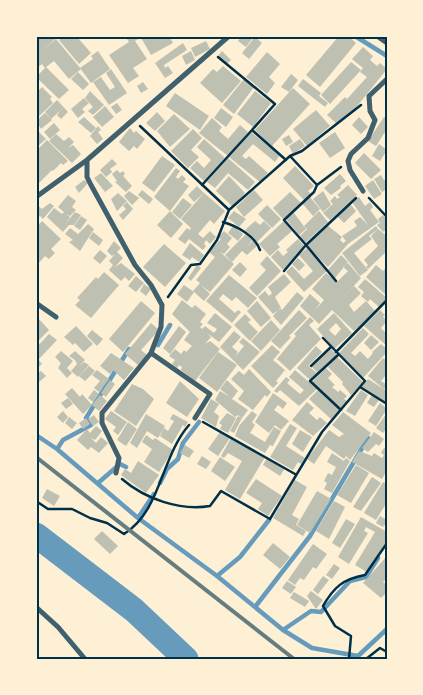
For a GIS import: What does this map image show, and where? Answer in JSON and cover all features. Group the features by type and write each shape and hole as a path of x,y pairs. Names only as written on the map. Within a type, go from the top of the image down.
{"street":[{"path":"36,197 87,160 229,36"},
{"path":"377,36 387,43"},
{"path":"363,192 350,170 348,161 351,154 368,138 374,120 370,110 369,96 376,87 387,79"},
{"path":"87,160 86,170 90,185 135,265 151,285 162,306 161,328 151,353 102,413 102,422 119,458 116,473"},
{"path":"36,303 56,317"},
{"path":"151,353 210,394 196,418"},
{"path":"36,607 58,627 85,659"}],"path":[{"path":"202,185 275,104 211,52"},
{"path":"162,306 192,265 200,264 217,240 229,210 232,210 290,156 302,151 338,124 369,96"},
{"path":"134,120 229,210"},
{"path":"252,130 286,160"},
{"path":"290,156 317,185"},
{"path":"336,281 284,220 314,192 317,185 348,161"},
{"path":"284,271 306,245 363,192 387,217"},
{"path":"223,222 244,231 258,244 260,250"},
{"path":"342,410 310,382 387,300"},
{"path":"116,473 133,488 153,497 192,509 210,506 221,492 270,519 295,474 322,432 365,381 323,338"},
{"path":"311,366 330,346"},
{"path":"360,387 387,404"},
{"path":"36,502 48,508 72,508 90,518 107,523 124,534 148,511 177,441 196,418 252,447 295,474"},
{"path":"349,659 351,636 334,626 323,606 330,593 348,578 365,575 387,543"},
{"path":"366,659 380,648 387,652"}],"building":[{"path":"36,36 53,36 55,39 43,50 56,39 81,69 69,79 54,61 46,67 69,90 59,99 36,77 45,68 42,64 36,69"},
{"path":"64,36 80,36 78,38 91,53 79,64 59,40"},
{"path":"125,36 137,36 138,39 135,41 147,59 133,68 139,76 128,83 109,55 129,42"},
{"path":"140,36 169,36 173,43 151,55"},
{"path":"242,36 252,39 246,47 238,41"},
{"path":"339,36 348,36 356,43 320,87 306,75"},
{"path":"255,37 262,43 249,59 242,53"},
{"path":"206,41 210,49 195,57 191,48"},
{"path":"183,43 187,50 164,65 165,68 168,66 173,73 165,78 155,63"},
{"path":"363,47 373,56 370,60 377,66 380,63 387,69 354,110 337,124 327,115 345,97 347,99 367,77 360,72 363,68 352,59"},
{"path":"98,51 110,69 91,83 80,68 93,59 91,56"},
{"path":"191,51 195,60 186,65 182,56"},
{"path":"222,51 231,60 227,64 218,56"},
{"path":"267,52 280,64 269,77 275,83 267,94 246,77"},
{"path":"351,62 361,70 330,104 321,95"},
{"path":"223,66 241,81 222,103 200,83 213,69 217,72"},
{"path":"111,69 127,93 109,105 93,82 101,77 110,90 115,87 106,73"},
{"path":"78,72 89,84 83,90 71,79"},
{"path":"291,74 298,80 289,92 281,87"},
{"path":"244,79 254,87 234,114 223,105"},
{"path":"303,79 321,93 319,96 328,103 325,107 298,86"},
{"path":"143,82 148,89 141,93 137,86"},
{"path":"42,87 52,97 50,99 53,103 36,119 36,93"},
{"path":"293,88 310,104 272,146 255,130"},
{"path":"90,91 104,105 93,115 88,111 93,107 85,98"},
{"path":"255,91 271,103 253,127 237,114"},
{"path":"175,93 209,116 200,130 166,106"},
{"path":"84,98 89,103 82,109 85,112 78,118 71,109"},
{"path":"57,100 68,112 61,119 57,115 61,110 51,119 45,112"},
{"path":"117,103 122,110 116,114 111,107"},
{"path":"105,106 114,117 102,127 93,117"},
{"path":"221,108 233,117 226,127 214,118"},
{"path":"316,110 330,126 307,146 293,129"},
{"path":"157,112 165,121 155,131 146,123"},
{"path":"45,113 52,120 41,129 36,121"},
{"path":"174,114 190,129 170,147 157,131"},
{"path":"84,117 96,128 91,133 78,122"},
{"path":"359,117 368,127 361,134 352,125"},
{"path":"384,117 387,118 387,129 376,146 368,141"},
{"path":"212,118 222,127 219,131 228,139 240,125 248,132 228,156 199,133"},
{"path":"54,123 60,130 50,139 44,132"},
{"path":"98,126 101,130 98,132 103,139 97,144 90,136"},
{"path":"130,128 134,133 136,131 145,139 137,149 134,146 129,151 119,142"},
{"path":"36,129 46,139 36,148"},
{"path":"193,129 202,138 191,150 199,157 188,168 171,151"},
{"path":"251,132 280,155 275,162 253,144 242,156 246,159 249,156 268,173 260,182 229,157"},
{"path":"335,132 345,148 330,158 319,143"},
{"path":"56,134 64,141 69,137 74,142 68,148 73,145 81,154 72,163 49,141"},
{"path":"289,135 293,142 286,146 282,139"},
{"path":"204,139 225,158 204,181 190,168 197,161 204,168 211,160 197,147"},
{"path":"300,139 305,146 293,154 289,146"},
{"path":"47,140 68,161 63,165 61,163 38,184 36,151"},
{"path":"379,144 387,150 380,161 372,156"},
{"path":"364,153 381,170 371,179 355,163"},
{"path":"162,156 175,165 154,192 142,183"},
{"path":"228,158 255,182 248,190 228,173 215,188 207,182"},
{"path":"112,159 117,164 110,169 112,172 106,177 100,170"},
{"path":"295,166 314,186 308,191 311,194 304,200 283,178"},
{"path":"176,168 180,171 176,177 178,179 182,175 186,179 183,182 189,186 170,211 154,197"},
{"path":"117,170 120,173 123,171 125,174 123,176 132,186 126,192 115,182 117,181 112,174"},
{"path":"101,173 113,186 105,192 94,178"},
{"path":"340,174 346,181 340,186 341,188 331,195 324,188"},
{"path":"381,175 384,180 387,178 387,189 382,192 374,179"},
{"path":"229,176 245,193 233,207 216,191"},
{"path":"84,180 88,183 79,193 75,187"},
{"path":"373,180 382,194 374,199 365,186"},
{"path":"348,185 357,195 330,220 323,213 333,204 330,201 335,196 337,199 340,197 337,195"},
{"path":"197,186 204,193 194,202 188,195"},
{"path":"142,190 153,199 149,204 138,195"},
{"path":"254,190 263,200 244,217 236,207"},
{"path":"129,191 139,198 132,205 124,196"},
{"path":"323,191 331,205 323,212 313,199"},
{"path":"290,192 301,203 283,219 273,208"},
{"path":"118,193 127,201 117,211 111,199"},
{"path":"204,193 225,211 214,224 210,220 198,234 203,238 210,231 216,237 210,244 206,240 204,244 206,246 203,250 189,239 185,244 178,239 187,228 190,230 191,228 181,219"},
{"path":"68,195 76,201 72,207 76,210 70,216 66,214 70,217 66,223 75,212 81,215 74,225 69,225 63,232 47,217 54,208 62,214 64,212 58,207"},
{"path":"310,197 320,209 313,216 302,203"},
{"path":"359,197 365,206 370,202 373,207 370,210 379,222 348,244 328,267 307,246 327,225 342,237 340,240 343,243 346,241 342,236 357,226 354,221 360,217 368,225 352,202"},
{"path":"183,198 192,205 180,219 172,212"},
{"path":"127,202 133,209 123,220 119,215 126,209 123,206"},
{"path":"50,203 54,206 43,219 40,216 36,220 36,204 42,209"},
{"path":"350,204 356,211 344,223 337,216"},
{"path":"267,205 281,219 272,228 258,214"},
{"path":"170,211 183,224 171,238 157,225"},
{"path":"234,211 246,219 239,227 228,218"},
{"path":"319,211 328,222 305,243 300,236 307,229 304,226"},
{"path":"294,213 306,229 299,235 286,219"},
{"path":"383,215 387,220 387,229 383,232 377,225 380,223 378,219"},
{"path":"81,216 87,220 80,230 74,226"},
{"path":"42,221 61,239 51,249 55,253 49,259 45,256 36,266 36,228"},
{"path":"255,221 260,225 264,221 271,228 257,242 245,230"},
{"path":"284,221 292,231 277,244 280,247 270,256 259,244"},
{"path":"88,224 94,229 80,251 69,242 73,240 65,234 70,228 78,234"},
{"path":"233,226 243,234 238,241 228,233"},
{"path":"376,226 378,229 369,236 372,239 354,253 368,270 360,276 342,253"},
{"path":"378,229 387,236 387,251 368,269 366,267 368,265 364,260 378,246 371,236"},
{"path":"224,231 232,238 227,244 230,247 224,254 220,252 234,264 210,292 201,285 210,294 204,301 193,291 200,283 196,280 215,257 209,252 221,239 218,237"},
{"path":"93,232 103,240 99,246 89,238"},
{"path":"246,234 252,240 247,247 253,240 258,245 247,255 242,251 232,262 225,255"},
{"path":"298,239 305,247 283,270 271,257 278,250 283,256 288,252 286,250"},
{"path":"114,241 121,248 117,252 123,258 115,267 121,263 135,274 129,281 125,277 121,281 109,270 113,265 109,261 115,254 112,256 107,251"},
{"path":"190,243 204,255 199,262 192,257 190,260 182,255"},
{"path":"164,244 186,263 165,287 143,267"},
{"path":"307,248 328,270 304,292 286,272 292,266 304,279 313,271 299,255"},
{"path":"100,250 107,256 100,264 93,258"},
{"path":"341,255 348,262 335,278 327,271"},
{"path":"267,256 281,271 257,296 249,288 266,270 260,264"},
{"path":"298,258 305,265 299,271 292,264"},
{"path":"240,262 247,269 240,277 232,270"},
{"path":"348,263 361,278 342,299 354,286 361,293 349,305 354,312 366,301 376,312 354,331 332,310 319,324 300,306 310,294 320,303 315,310 324,300 312,289 326,273 337,282 348,271 343,267"},
{"path":"197,265 201,268 191,281 188,278"},
{"path":"376,265 383,271 387,267 387,296 366,277"},
{"path":"104,272 119,285 91,318 75,305 80,300 77,298 96,277 98,279"},
{"path":"284,274 291,282 275,297 281,308 273,314 258,297 265,291 269,296 272,293 268,287"},
{"path":"229,275 257,298 248,308 236,297 232,301 223,294 219,299 235,313 238,310 241,312 232,323 206,301"},
{"path":"136,276 144,283 136,292 128,286"},
{"path":"365,279 387,298 379,307 370,299 368,302 361,296 364,292 358,287"},
{"path":"144,284 151,289 146,296 140,291"},
{"path":"184,285 194,292 187,302 177,294"},
{"path":"297,292 304,298 281,325 273,316 280,308 282,310"},
{"path":"182,300 192,308 195,305 206,314 200,322 203,324 200,327 202,329 205,326 214,333 217,329 207,323 215,313 232,327 219,342 207,333 211,337 205,344 210,341 220,349 195,381 181,370 182,367 179,365 177,368 172,364 175,360 169,356 175,349 181,354 192,346 184,340 190,332 172,314"},
{"path":"141,301 155,313 123,352 109,339"},
{"path":"257,301 271,318 261,327 247,311"},
{"path":"299,310 307,318 289,336 291,337 280,349 271,341"},
{"path":"380,310 385,315 383,317 387,321 381,328 387,334 387,346 364,326"},
{"path":"334,313 352,333 334,349 317,329","holes":["336,323 341,329 335,336 329,330"]},
{"path":"245,314 251,320 248,322 258,332 250,341 234,325"},
{"path":"310,317 314,321 309,325 321,339 290,371 277,359 296,336 294,334"},
{"path":"38,318 49,330 36,343 36,320"},
{"path":"271,320 280,330 261,351 251,341"},
{"path":"151,323 159,330 141,350 147,355 138,365 125,354"},
{"path":"76,326 93,344 84,352 75,343 73,345 64,337"},
{"path":"179,326 186,332 170,354 163,348"},
{"path":"363,328 369,334 351,353 355,356 360,351 368,359 372,352 381,344 387,349 387,352 363,378 338,354"},
{"path":"92,330 103,339 97,346 87,336"},
{"path":"234,331 241,337 232,347 238,352 235,357 244,346 239,342 243,338 260,352 243,370 220,347"},
{"path":"49,334 57,340 39,359 37,358 42,364 36,369 36,348"},
{"path":"371,335 379,342 371,350 364,343"},
{"path":"272,345 280,352 273,360 285,370 273,388 251,366"},
{"path":"316,346 322,352 308,366 317,373 310,380 297,368"},
{"path":"331,349 337,355 318,373 312,367"},
{"path":"61,351 73,361 67,368 72,373 67,378 58,368 61,363 55,357"},
{"path":"75,351 85,360 79,366 84,362 89,365 78,377 71,371 77,364 69,356"},
{"path":"218,352 237,365 217,392 199,378"},
{"path":"111,353 134,368 124,380 113,370 110,374 100,366"},
{"path":"337,357 363,382 351,395 342,384 343,382 328,367"},
{"path":"383,358 387,361 387,374 381,381 387,385 384,389 368,376"},
{"path":"89,366 95,371 85,381 79,376"},
{"path":"326,368 332,374 328,378 335,385 332,387 338,392 340,390 347,396 344,399 348,402 341,409 312,382"},
{"path":"249,369 271,392 267,397 265,395 253,410 238,399 244,391 231,379 239,371 244,375"},
{"path":"97,370 109,379 99,392 94,388 100,381 92,375"},
{"path":"295,370 317,389 299,406 280,390 277,393 274,391 286,377 290,380 287,383 300,394 304,390 289,377"},
{"path":"41,371 46,376 38,383 36,374"},
{"path":"368,379 387,391 385,402 362,387"},
{"path":"110,380 115,384 106,397 101,393"},
{"path":"227,380 238,391 232,399 248,410 242,418 238,415 235,417 215,400 220,391 230,397 220,389"},
{"path":"180,381 199,399 187,417 166,403"},
{"path":"132,384 143,389 154,399 136,426 114,411"},
{"path":"72,388 80,397 82,394 92,405 83,414 65,394"},
{"path":"94,390 99,394 93,402 88,398"},
{"path":"318,390 340,410 332,420 309,399"},
{"path":"361,390 368,395 355,416 346,411"},
{"path":"273,393 287,403 283,409 278,405 274,410 289,421 281,430 275,425 269,433 255,422"},
{"path":"100,395 107,401 99,411 92,405"},
{"path":"372,395 379,400 374,407 367,403"},
{"path":"68,398 73,404 66,409 61,403"},
{"path":"211,399 219,404 214,412 219,416 216,427 201,418"},
{"path":"307,402 314,408 309,413 317,420 320,417 327,423 313,436 292,420"},
{"path":"380,403 387,409 376,426 368,421"},
{"path":"63,411 68,417 63,423 57,417"},
{"path":"111,411 127,422 118,435 113,431 116,427 105,419"},
{"path":"252,411 257,415 252,422 255,425 250,433 265,442 274,427 281,431 273,446 270,445 265,453 235,436 239,426"},
{"path":"343,412 371,433 350,460 346,456 344,459 326,446 314,464 307,459 329,430 339,437 344,434 332,425"},
{"path":"227,413 236,418 228,433 220,429 222,425 219,423"},
{"path":"387,413 387,428 383,433 376,428"},
{"path":"146,414 165,426 158,438 147,431 137,448 130,443"},
{"path":"173,414 188,422 185,427 183,425 172,444 160,436 164,428 168,431 174,421 170,419"},
{"path":"94,415 99,422 93,426 88,419"},
{"path":"238,416 242,418 234,433 230,431"},
{"path":"69,417 77,423 72,429 65,423"},
{"path":"86,418 90,424 83,429 79,423"},
{"path":"128,422 137,429 126,446 117,440"},
{"path":"290,424 297,428 286,446 305,458 301,464 298,462 293,470 270,457"},
{"path":"96,426 102,431 95,440 91,438 96,443 101,437 108,443 99,453 91,447 88,450 77,440 87,429 90,433"},
{"path":"300,430 312,437 303,452 292,444"},
{"path":"220,432 230,438 218,456 208,449"},
{"path":"374,432 384,439 379,446 376,444 368,452 362,448"},
{"path":"146,435 153,440 155,438 173,450 159,472 144,462 152,449 142,442"},
{"path":"231,438 265,457 240,499 225,490 242,461 228,453 224,458 221,456"},
{"path":"185,445 194,451 189,458 180,453"},
{"path":"384,448 387,450 387,470 382,479 352,462 359,451 372,456 374,453 382,458 384,455 381,453"},
{"path":"332,453 344,461 346,458 350,461 332,493 324,489 327,483 324,481 328,473 332,475 336,467 327,462"},
{"path":"202,456 211,462 206,469 197,464"},
{"path":"220,457 235,467 225,481 211,471"},
{"path":"267,458 285,468 280,476 263,465"},
{"path":"138,461 159,475 146,493 121,475 125,469 131,473"},
{"path":"356,465 369,473 351,503 337,495"},
{"path":"372,477 381,483 361,511 353,507"},
{"path":"256,479 282,496 268,516 258,509 262,503 246,493"},
{"path":"295,480 307,487 292,515 299,519 296,525 306,531 303,536 273,518"},
{"path":"383,482 387,484 387,502 376,520 364,513"},
{"path":"47,489 60,496 54,506 42,498"},
{"path":"317,491 331,499 310,533 297,525"},
{"path":"334,501 345,507 329,539 316,531"},
{"path":"380,516 387,520 387,526 384,525 383,527 376,523"},
{"path":"361,517 387,532 387,540 367,572 355,565 375,532 366,527 364,531 368,533 349,564 338,557"},
{"path":"346,519 355,524 340,548 332,543"},
{"path":"102,531 118,546 110,554 94,539"},
{"path":"273,543 290,557 280,569 263,555"},
{"path":"313,544 327,554 316,569 313,567 304,580 300,578 295,585 288,580"},
{"path":"387,556 387,578 383,582 387,585 387,592 381,598 363,583"},
{"path":"334,564 340,568 332,579 326,575"},
{"path":"323,576 329,580 318,594 313,590"},
{"path":"287,581 296,587 291,594 282,588"},
{"path":"311,591 323,600 316,609 307,596"},
{"path":"294,592 309,601 305,607 290,598"}],"waterway":[{"path":"355,36 387,56"},
{"path":"158,345 170,325"},
{"path":"57,449 63,440 91,425 86,418 129,349"},
{"path":"160,483 167,469 178,459 183,443 199,422"},
{"path":"36,435 57,449 138,518 217,576 283,630 312,648 358,656 387,629"},
{"path":"255,607 310,536 368,438"},
{"path":"98,483 120,464 126,467"},
{"path":"138,518 154,494"},
{"path":"217,576 240,557 269,520"},
{"path":"36,535 134,610 186,659"},
{"path":"283,630 311,611 321,612 350,581 366,577 378,558"}],"railway":[{"path":"36,457 294,659"}]}
